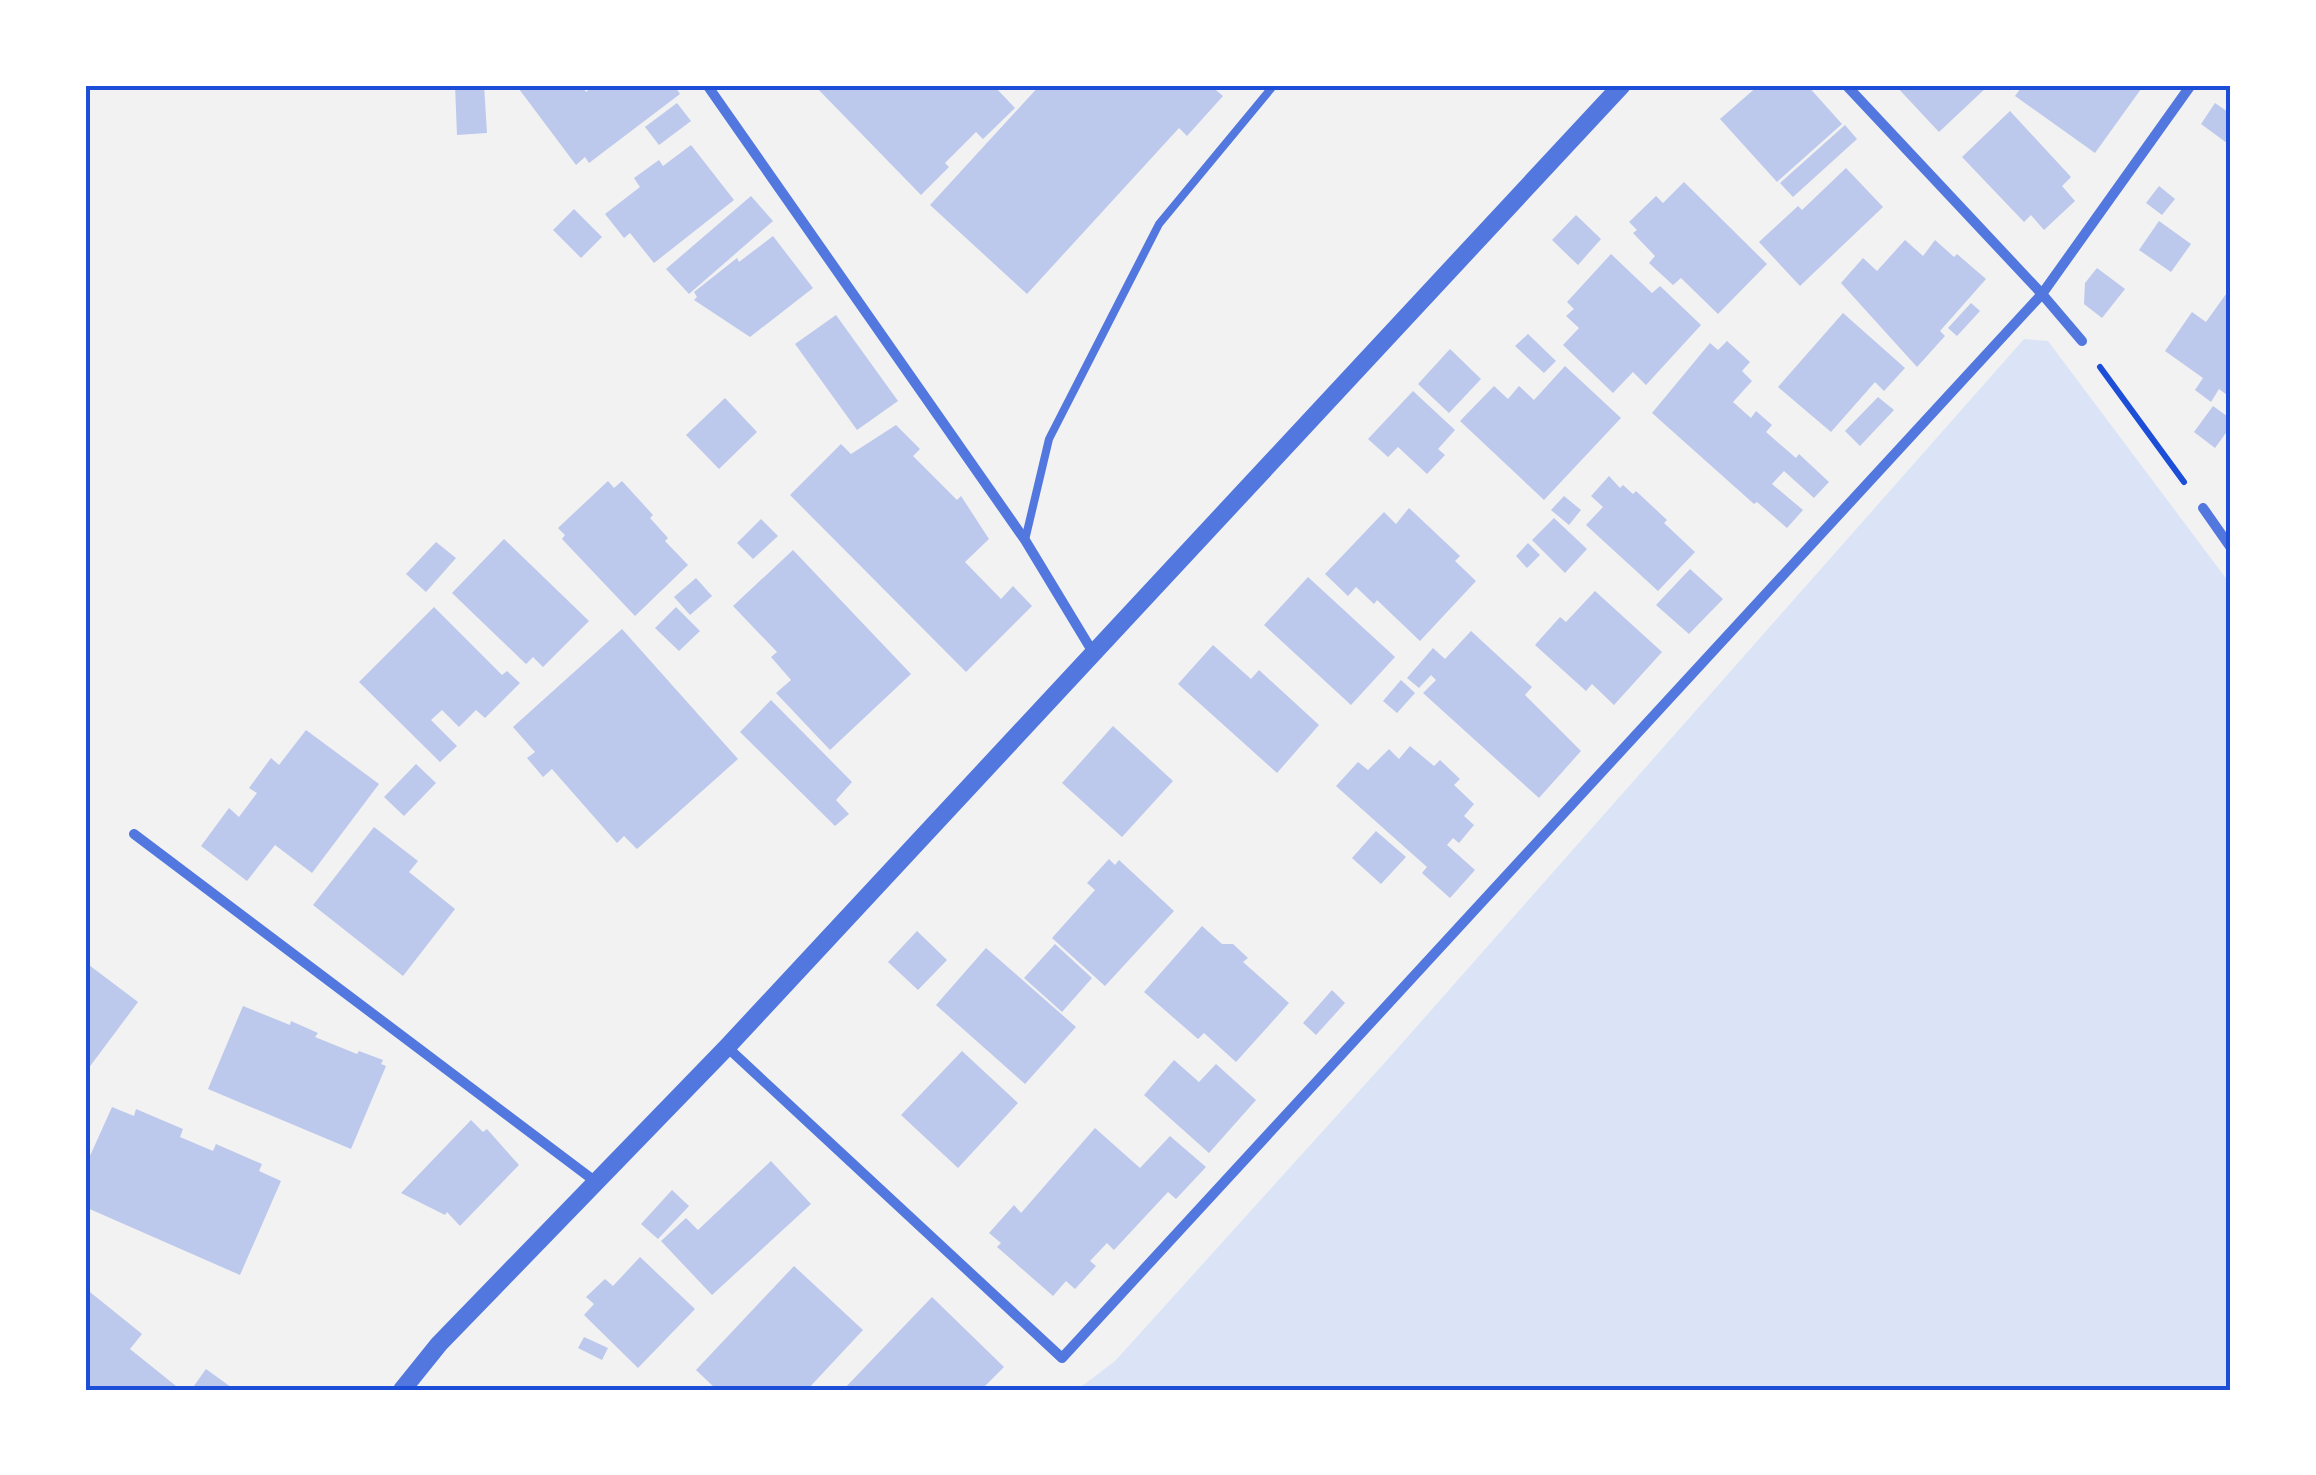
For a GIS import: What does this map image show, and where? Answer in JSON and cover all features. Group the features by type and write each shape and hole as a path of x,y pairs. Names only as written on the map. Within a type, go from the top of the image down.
{"street":[{"path":"707,85 1025,540 1094,654"},
{"path":"402,1390 439,1344 727,1047 1622,85"},
{"path":"1846,85 2042,294 2082,342"},
{"path":"727,1047 1062,1358 2042,294 2191,85"},
{"path":"2203,508 2231,548"},
{"path":"134,834 596,1182"}],"lane":[{"path":"1025,540 1049,439 1159,224 1274,85"}],"path":[{"path":"2082,342 2203,508"}],"shaded area":[{"path":"2024,339 2048,341 2231,585 2231,1390 1077,1390 1115,1361 1388,1059"}],"building":[{"path":"455,85 484,85 487,133 457,135"},
{"path":"516,85 581,85 586,92 595,85 674,85 680,94 589,163 585,157 576,165"},
{"path":"814,85 993,85 1015,108 983,139 976,132 921,195"},
{"path":"1040,85 1210,85 1223,96 1187,136 1179,128 1027,294 930,205"},
{"path":"1759,85 1807,85 1842,124 1777,182 1720,119"},
{"path":"1895,85 1989,85 1939,132"},
{"path":"2023,85 2136,85 2141,89 2095,153 2015,96"},
{"path":"677,103 691,121 659,145 645,127"},
{"path":"2215,103 2231,114 2231,146 2201,124"},
{"path":"2010,111 2071,177 2062,186 2075,201 2044,230 2031,215 2024,222 1962,157"},
{"path":"1845,125 1857,139 1793,197 1780,183"},
{"path":"691,145 734,200 654,263 630,233 624,238 605,214 640,187 634,178 659,160 663,166"},
{"path":"1846,168 1883,207 1800,286 1759,242 1798,206 1802,210"},
{"path":"1684,182 1767,264 1718,314 1681,278 1673,285 1649,263 1655,256 1633,233 1637,230 1629,222 1656,196 1663,203"},
{"path":"2159,186 2175,199 2162,215 2146,203"},
{"path":"751,196 773,221 689,294 666,269"},
{"path":"574,209 602,237 581,258 553,230"},
{"path":"1576,215 1601,239 1578,265 1552,240"},
{"path":"2159,221 2191,244 2171,272 2139,250"},
{"path":"773,236 813,288 750,337 694,300 694,292"},
{"path":"1905,240 1923,256 1935,240 1986,279 1940,331 1945,336 1917,367 1841,283 1863,258 1877,271"},
{"path":"1611,254 1652,293 1660,286 1701,325 1646,385 1633,372 1613,393 1563,345 1579,328 1566,316 1574,309 1567,302"},
{"path":"2097,268 2125,289 2102,318 2084,304 2085,283"},
{"path":"2231,287 2231,398 2219,389 2211,402 2195,390 2203,378 2165,351 2192,312 2206,322"},
{"path":"1971,303 1980,311 1957,336 1948,328"},
{"path":"1843,313 1905,368 1884,391 1875,382 1831,432 1778,387"},
{"path":"836,315 898,401 857,430 795,344"},
{"path":"1528,334 1556,361 1544,373 1515,346"},
{"path":"1727,341 1750,362 1742,371 1752,381 1733,402 1751,418 1756,411 1772,425 1766,432 1796,458 1799,454 1829,482 1814,498 1784,471 1772,484 1803,510 1787,528 1757,502 1754,504 1652,413 1710,343 1718,350"},
{"path":"1450,349 1481,379 1449,413 1418,384"},
{"path":"1565,366 1621,418 1544,500 1460,421 1494,386 1508,399 1519,386 1534,400"},
{"path":"1413,391 1455,430 1438,449 1445,455 1427,474 1398,447 1388,457 1368,439"},
{"path":"1878,397 1894,410 1860,446 1845,431"},
{"path":"725,398 757,432 719,469 686,435"},
{"path":"2213,406 2231,419 2231,426 2215,448 2194,432"},
{"path":"896,425 920,449 913,456 957,500 961,496 989,539 965,562 1001,599 1013,586 1032,606 966,672 790,495 841,444 851,454"},
{"path":"1609,476 1620,488 1623,485 1633,494 1636,491 1695,552 1658,591 1586,525 1603,507 1591,496"},
{"path":"608,481 614,488 622,481 653,515 650,518 668,538 665,541 688,565 635,616 562,539 565,535 558,528"},
{"path":"1564,496 1581,510 1569,525 1551,510"},
{"path":"1409,508 1460,556 1455,561 1476,581 1420,641 1377,600 1374,604 1356,587 1348,596 1325,574 1384,512 1396,524"},
{"path":"1554,518 1587,549 1565,573 1532,540"},
{"path":"761,519 778,536 753,559 737,543"},
{"path":"504,539 589,621 543,667 533,657 526,664 452,593"},
{"path":"436,542 456,558 426,592 406,574"},
{"path":"1528,543 1540,555 1527,568 1516,556"},
{"path":"793,550 911,674 830,750 776,693 791,680 771,657 777,652 733,606"},
{"path":"1690,569 1723,599 1689,634 1656,605"},
{"path":"1308,577 1395,657 1351,705 1264,625"},
{"path":"696,578 712,596 690,615 674,597"},
{"path":"1595,591 1662,652 1614,705 1592,684 1586,691 1535,645 1560,617 1566,622"},
{"path":"434,607 502,675 507,671 520,683 485,718 476,710 459,727 442,710 431,720 457,746 440,762 359,682"},
{"path":"676,607 700,631 679,651 655,628"},
{"path":"622,629 738,759 637,849 624,836 617,843 552,769 543,777 527,758 535,752 513,727"},
{"path":"1471,631 1532,687 1525,695 1581,751 1539,798 1423,693 1436,680 1431,675 1419,688 1407,678 1433,648 1445,659"},
{"path":"1213,645 1251,679 1259,670 1319,725 1277,773 1178,684"},
{"path":"1401,680 1415,693 1397,713 1383,701"},
{"path":"771,700 852,782 836,800 849,814 835,826 740,732"},
{"path":"1113,726 1173,781 1122,837 1062,783"},
{"path":"306,730 379,784 312,873 275,845 247,881 201,846 229,808 239,817 257,793 249,788 271,758 279,765"},
{"path":"1410,746 1434,766 1440,760 1460,779 1454,785 1474,804 1464,816 1474,825 1459,843 1453,838 1447,845 1475,870 1450,898 1422,873 1427,867 1336,786 1358,762 1368,770 1389,749 1399,759"},
{"path":"416,764 436,783 404,816 384,797"},
{"path":"374,827 418,861 409,872 455,909 403,976 313,905"},
{"path":"1376,831 1406,857 1381,884 1352,858"},
{"path":"1109,859 1115,865 1119,860 1174,911 1105,986 1052,938 1095,890 1087,883"},
{"path":"1202,926 1222,944 1233,944 1248,958 1243,962 1289,1003 1236,1062 1204,1033 1198,1039 1144,992"},
{"path":"917,931 947,960 918,990 888,962"},
{"path":"1055,944 1092,978 1062,1012 1024,978"},
{"path":"986,948 1076,1027 1025,1084 936,1005"},
{"path":"85,962 138,1002 85,1073"},
{"path":"1332,990 1345,1003 1316,1035 1303,1023"},
{"path":"243,1006 290,1025 291,1021 318,1033 315,1037 357,1054 359,1051 383,1060 381,1064 386,1066 351,1149 208,1089"},
{"path":"962,1051 1018,1103 958,1168 901,1115"},
{"path":"1174,1060 1199,1082 1216,1064 1256,1100 1209,1153 1144,1095"},
{"path":"112,1107 134,1116 136,1109 183,1129 180,1137 213,1151 216,1144 262,1164 259,1171 281,1181 240,1275 85,1207 85,1167"},
{"path":"471,1120 483,1132 487,1129 519,1165 460,1226 447,1212 445,1215 401,1193"},
{"path":"1095,1128 1140,1168 1170,1136 1206,1167 1176,1199 1168,1192 1114,1250 1107,1243 1090,1261 1096,1266 1075,1289 1066,1281 1053,1296 997,1247 1001,1243 989,1233 1014,1205 1021,1213"},
{"path":"771,1161 811,1204 712,1295 661,1241 686,1218 698,1230"},
{"path":"672,1190 689,1206 658,1239 641,1224"},
{"path":"640,1257 695,1309 638,1368 584,1315 594,1304 586,1297 605,1279 613,1286"},
{"path":"794,1266 863,1330 807,1390 717,1390 696,1370"},
{"path":"85,1288 142,1334 130,1349 181,1390 85,1390"},
{"path":"932,1297 1004,1367 981,1390 843,1390"},
{"path":"584,1337 608,1348 602,1360 578,1348"},
{"path":"206,1369 235,1390 191,1390"}]}
